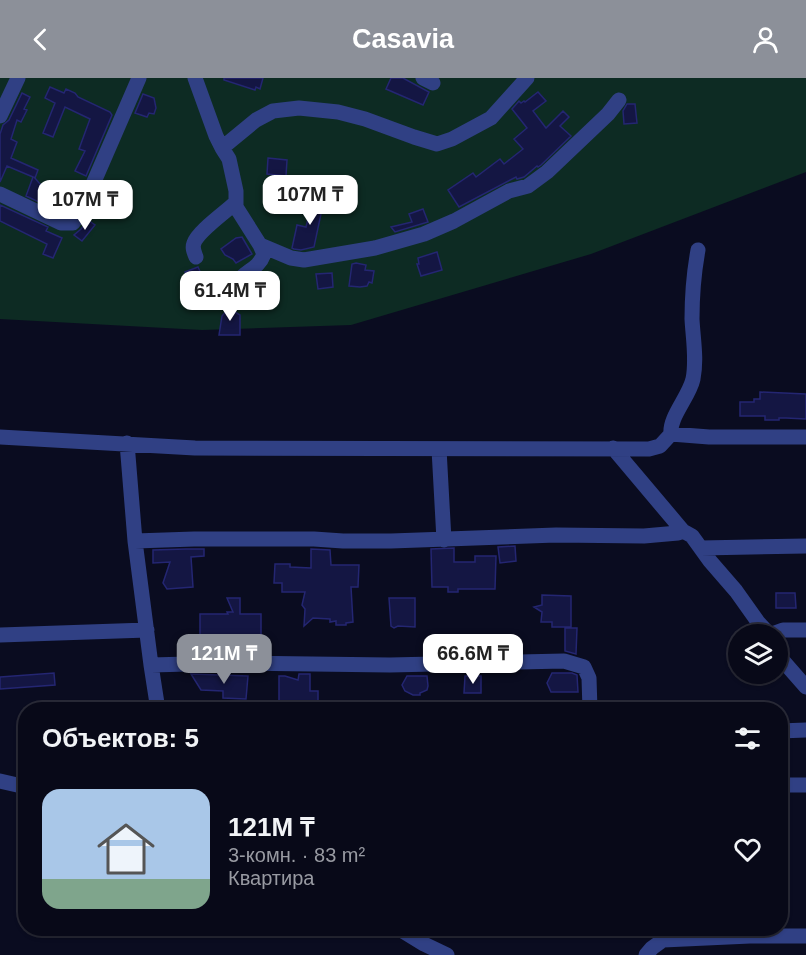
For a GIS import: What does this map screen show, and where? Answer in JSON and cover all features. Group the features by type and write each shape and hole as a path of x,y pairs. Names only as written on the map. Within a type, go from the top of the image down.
{"street":[{"path":"0,116 18,78"},
{"path":"0,194 62,223 74,223 139,78"},
{"path":"195,78 222,148 229,159 236,190 236,207 264,254 261,263 243,275 236,285"},
{"path":"222,148 256,120 273,111 299,108 338,112 365,119 437,144 452,139 491,118 527,78"},
{"path":"260,245 291,258 304,260 375,248 424,234 454,221 509,190 528,186 547,172 608,114 619,100"},
{"path":"196,257 193,250 194,240 236,202"},
{"path":"0,436 195,448 649,449 660,446 670,434 670,427 690,389 693,378 695,363 692,317 694,269 698,250"},
{"path":"670,434 806,437"},
{"path":"127,443 135,541 157,702"},
{"path":"439,448 444,540"},
{"path":"613,448 683,531 692,536 760,624"},
{"path":"135,541 314,538 343,541 444,540 544,536 644,536 683,531"},
{"path":"701,548 806,546"},
{"path":"0,635 147,630"},
{"path":"788,630 806,630"},
{"path":"151,665 225,663 390,665 564,661 584,667 589,678 590,702"},
{"path":"788,667 806,687"},
{"path":"788,731 806,730"},
{"path":"0,781 18,785"},
{"path":"788,785 806,785"},
{"path":"411,936 447,955"},
{"path":"646,955 663,940 806,936"}],"green space":[{"path":"0,78 806,78 806,172 591,254 351,325 202,330 0,319"}],"building":[{"path":"224,78 263,78 260,89 256,87 255,90 224,80"},
{"path":"391,78 403,78 429,92 423,105 386,89"},
{"path":"50,87 64,93 66,89 75,93 78,97 112,115 86,176 75,171 85,151 79,149 90,119 65,107 53,137 43,133 55,103 45,98"},
{"path":"538,92 546,101 533,111 546,128 563,111 569,117 560,126 571,136 541,165 524,177 517,179 516,177 459,207 448,190 473,173 476,177 500,159 504,164 523,149 514,139 527,128 512,109 519,101 525,102"},
{"path":"22,93 30,97 24,109 27,110 21,122 17,120 11,139 17,142 11,158 38,170 34,177 46,191 41,203 26,196 33,177 7,166 0,182 0,134"},
{"path":"143,94 154,98 156,108 154,114 149,113 147,117 135,113"},
{"path":"627,104 635,104 637,123 624,124 623,111"},
{"path":"268,158 287,160 286,176 267,174"},
{"path":"314,193 325,195 314,247 294,249 292,248 297,225 306,227"},
{"path":"0,205 48,227 46,231 62,238 53,258 43,254 47,244 0,221"},
{"path":"423,209 428,222 395,232 391,227 412,222 409,214"},
{"path":"88,220 95,225 82,241 74,235"},
{"path":"242,237 252,254 236,263 221,249 236,238"},
{"path":"437,252 442,270 421,276 417,264 419,264 418,258"},
{"path":"352,264 366,265 365,270 374,271 372,283 369,282 367,286 360,287 349,286"},
{"path":"198,267 204,280 190,285 185,272"},
{"path":"332,273 333,287 318,289 316,274"},
{"path":"235,300 235,312 240,315 240,335 219,335 222,316"},
{"path":"760,392 806,394 806,419 765,420 765,416 740,416 740,402 754,402 754,399 760,399"},
{"path":"515,546 516,561 500,563 498,547"},
{"path":"454,548 454,562 475,562 475,556 496,556 495,589 458,589 458,592 448,592 448,587 432,587 431,549"},
{"path":"204,549 204,556 191,557 193,587 167,589 163,583 170,562 153,563 153,550"},
{"path":"311,549 330,550 331,565 359,565 358,587 351,587 353,622 336,625 336,621 330,622 330,619 313,618 304,626 305,609 302,605 305,592 282,592 282,583 274,583 275,564 311,568"},
{"path":"776,593 795,593 796,608 776,608"},
{"path":"542,595 571,596 571,627 552,627 552,622 541,622 542,612 534,607 542,605"},
{"path":"227,598 240,598 240,614 261,614 261,641 247,641 247,647 229,647 229,642 200,642 200,614 233,612"},
{"path":"389,598 415,598 415,627 398,626 394,628 391,626"},
{"path":"565,628 577,628 576,654 565,651"},
{"path":"54,673 55,685 0,689 0,677"},
{"path":"552,673 577,675 578,692 551,692 547,683"},
{"path":"191,674 248,676 246,699 223,698 223,691 201,690"},
{"path":"299,674 310,674 310,691 318,691 318,702 279,702 279,676 298,680"},
{"path":"407,676 427,676 427,690 420,695 413,695 405,691 402,685"},
{"path":"465,676 481,676 481,693 464,693"}]}
